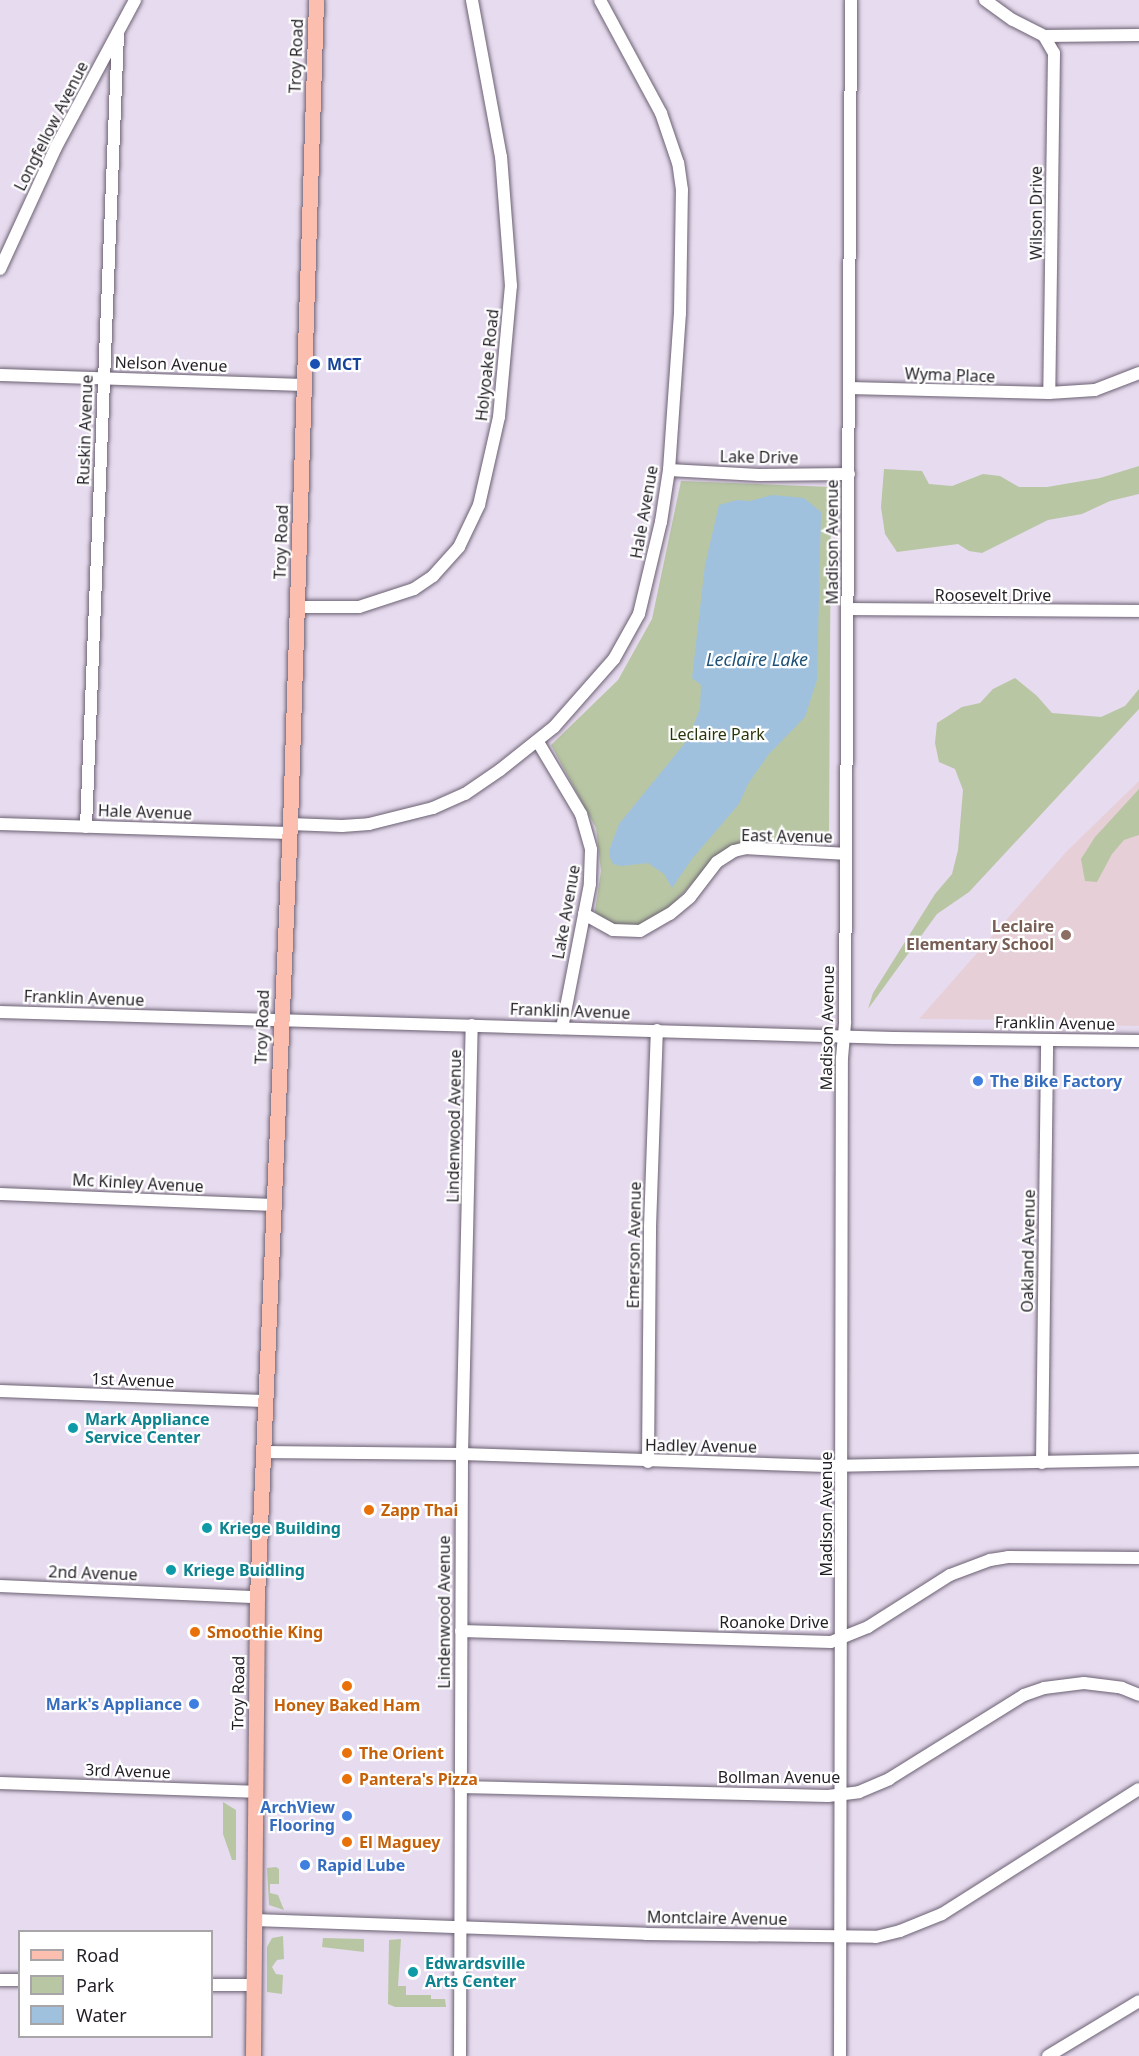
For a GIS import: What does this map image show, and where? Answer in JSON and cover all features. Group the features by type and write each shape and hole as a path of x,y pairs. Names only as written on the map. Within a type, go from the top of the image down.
{"main road":[{"name":"Troy Road","path":"253,2056 257,1597 289,828 316,0"}],"street":[{"name":"Longfellow Avenue","path":"0,269 56,147 135,0"},
{"name":"Holyoake Road","path":"297,607 359,607 414,589 433,576 453,555 471,527 479,505 499,417 511,286 501,157 472,0"},
{"name":"Hale Avenue","path":"0,824 86,827 289,828 369,824 433,808 479,785 538,742 584,695 614,659 628,637 646,590 669,470 682,246 682,190 678,164 661,113 600,0"},
{"name":"Madison Avenue","path":"840,2056 842,1058 846,854 851,0"},
{"path":"985,0 1013,20 1044,36 1139,35"},
{"name":"Ruskin Avenue","path":"86,827 118,34"},
{"name":"Wilson Drive","path":"1044,36 1054,53 1049,393"},
{"name":"Wyma Place","path":"849,387 1049,393 1095,390 1139,373"},
{"name":"Nelson Avenue","path":"0,375 304,385"},
{"name":"Lake Drive","path":"669,470 759,475 849,474"},
{"name":"Roosevelt Drive","path":"848,609 1139,611"},
{"name":"Lake Avenue","path":"538,742 581,814 588,831 592,866 562,1028"},
{"name":"East Avenue","path":"584,914 614,930 640,931 670,914 690,897 717,862 734,851 747,848 846,854"},
{"name":"Franklin Avenue","path":"0,1012 844,1036 1139,1041"},
{"name":"Lindenwood Avenue","path":"460,2056 462,1454 472,1025"},
{"name":"Emerson Avenue","path":"648,1461 650,1227 657,1030"},
{"name":"Oakland Avenue","path":"1042,1463 1047,1040"},
{"name":"Mc Kinley Avenue","path":"0,1194 274,1205"},
{"name":"1st Avenue","path":"0,1391 264,1401"},
{"name":"Hadley Avenue","path":"262,1452 462,1454 842,1465 1139,1461"},
{"name":"Roanoke Drive","path":"461,1631 824,1642 842,1637 883,1618 950,1575 990,1560 1008,1557 1139,1558"},
{"name":"2nd Avenue","path":"0,1586 257,1597"},
{"name":"Bollman Avenue","path":"460,1787 828,1796 874,1787 1024,1695 1044,1688 1064,1684 1092,1684 1122,1688 1139,1695"},
{"name":"3rd Avenue","path":"0,1783 254,1792"},
{"name":"Montclaire Avenue","path":"254,1920 876,1937 900,1931 942,1914 1139,1789"},
{"path":"0,1980 18,1980"},
{"path":"213,1985 254,1985"},
{"path":"1048,2056 1139,2001"}],"shaded area":[{"name":"Leclaire Elementary School","path":"1139,781 1139,1026 1084,1025 1069,1020 919,1019 1067,851"}],"green space":[{"path":"1139,466 1139,494 1110,501 1082,514 1048,520 982,553 969,551 958,544 897,552 885,534 881,507 884,469 922,471 929,484 952,486 983,474 1000,476 1019,487 1047,487 1100,478"},
{"name":"Leclaire Park","path":"681,481 831,487 829,835 827,843 747,842 723,851 669,908 650,923 633,928 617,927 604,922 595,911 601,871 596,828 551,745 618,680 652,619"},
{"path":"1015,678 1037,696 1052,713 1101,717 1125,706 1139,689 1139,709 969,892 937,914 868,1009 873,993 935,894 952,874 958,850 963,790 955,769 939,762 935,743 937,723 962,707 980,703 993,689"},
{"path":"1139,789 1139,835 1124,840 1112,854 1097,882 1085,881 1081,859 1095,837"},
{"path":"223,1802 236,1810 236,1860 232,1860 223,1834"},
{"path":"267,1868 279,1869 279,1884 270,1884 270,1893 278,1895 284,1910 269,1905"},
{"path":"283,1936 284,1959 277,1960 272,1967 276,1974 283,1975 282,1994 267,1992 267,1947 272,1938"},
{"path":"323,1938 364,1939 364,1952 322,1947"},
{"path":"401,1939 398,1986 406,1986 406,1995 431,1995 431,1999 445,1999 446,2007 395,2007 388,2004 389,1940"}],"water":[{"name":"Leclaire Lake","path":"772,495 804,498 821,512 817,680 805,717 769,754 748,784 739,804 692,859 672,888 664,874 648,863 622,866 613,864 609,855 610,848 619,824 689,738 700,708 701,685 692,678 705,565 719,505 737,500 750,501"}],"place":[{"name":"MCT","path":"315,364"},
{"name":"Leclaire Elementary School","path":"1066,935"},
{"name":"The Bike Factory","path":"978,1081"},
{"name":"Mark Appliance Service Center","path":"73,1428"},
{"name":"Zapp Thai","path":"369,1510"},
{"name":"Kriege Building","path":"207,1528"},
{"name":"Kriege Buidling","path":"171,1570"},
{"name":"Smoothie King","path":"195,1632"},
{"name":"Honey Baked Ham","path":"347,1686"},
{"name":"Mark's Appliance","path":"194,1704"},
{"name":"The Orient","path":"347,1753"},
{"name":"Pantera's Pizza","path":"347,1779"},
{"name":"ArchView Flooring","path":"347,1816"},
{"name":"El Maguey","path":"347,1842"},
{"name":"Rapid Lube","path":"305,1865"},
{"name":"Edwardsville Arts Center","path":"413,1972"}]}
